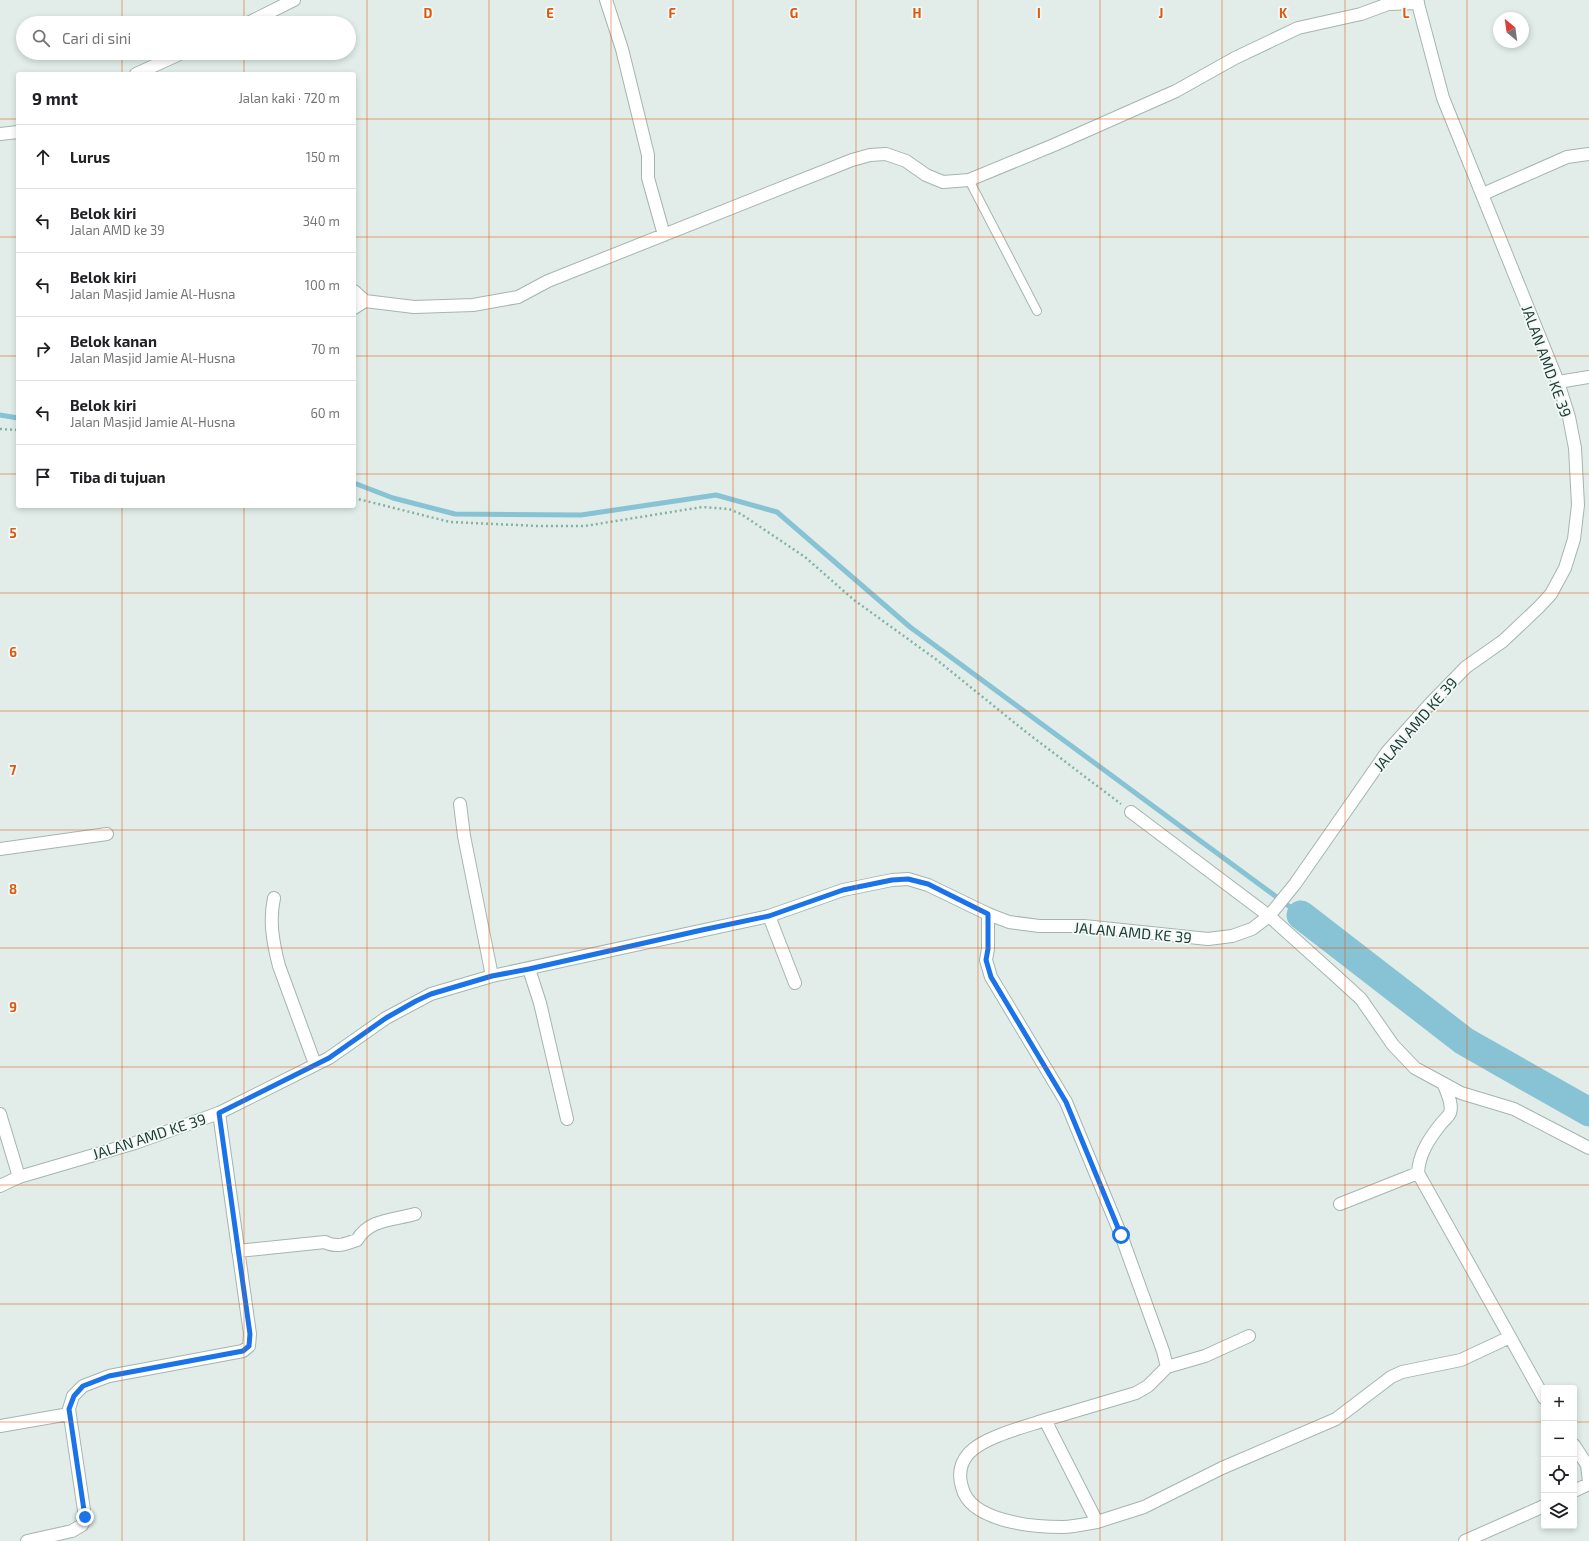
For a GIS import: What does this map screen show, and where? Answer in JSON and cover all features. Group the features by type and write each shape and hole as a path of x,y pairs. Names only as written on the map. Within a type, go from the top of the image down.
{"street":[{"path":"262,16 294,0"},
{"path":"606,0 624,57 648,155 648,178 664,236"},
{"path":"356,293 365,301 414,307 473,305 518,297 548,281 870,154 886,154 906,161 926,175 943,182 969,180 1054,145 1176,91 1235,58 1298,28 1361,14 1388,4 1418,2"},
{"name":"JALAN AMD KE 39","path":"0,1186 19,1177 135,1143 219,1113 329,1058 386,1018 431,994 492,976 529,969 605,950 769,916 843,890 892,880 908,879 928,884 988,914 1009,922 1039,926 1084,926 1208,939 1232,936 1252,929 1269,916 1295,884 1387,752 1466,667 1503,641 1551,594 1565,568 1574,539 1578,505 1577,467 1569,417 1558,382 1501,244 1484,194 1443,98 1418,2"},
{"path":"148,71 169,60"},
{"path":"0,134 16,132"},
{"path":"1484,194 1568,157 1589,154"},
{"path":"356,307 365,301"},
{"path":"1558,382 1589,377"},
{"path":"460,804 464,836 492,976"},
{"path":"1131,812 1269,916 1361,999 1393,1045 1415,1068 1461,1093 1514,1109 1589,1148"},
{"path":"0,849 107,834"},
{"path":"274,898 271,913 276,955 315,1064"},
{"path":"988,914 988,949 986,960 990,973 1066,1102 1121,1235 1163,1351 1167,1367"},
{"path":"769,916 795,983"},
{"path":"529,969 540,1003 567,1119"},
{"path":"1444,1085 1450,1104 1450,1113 1432,1135 1423,1152 1419,1163 1418,1173 1541,1393"},
{"path":"27,1541 72,1531 82,1525 85,1517 69,1409 74,1396 83,1386 99,1379 243,1351 249,1346 250,1334 219,1113"},
{"path":"0,1114 19,1177"},
{"path":"1340,1204 1418,1173"},
{"path":"238,1251 325,1242 333,1246 348,1243 358,1240 362,1231 377,1223 415,1214"},
{"path":"1249,1336 1205,1356 1167,1367 1148,1386 1136,1393 1045,1420 991,1439 970,1452 961,1466 960,1479 963,1491 972,1504 984,1512 1011,1523 1064,1527 1097,1522 1144,1507 1222,1468 1336,1419 1379,1384 1402,1372 1461,1360 1510,1337"},
{"path":"0,1426 70,1414"},
{"path":"1045,1420 1097,1522"},
{"path":"1577,1449 1588,1464 1589,1483 1577,1489"},
{"path":"1465,1541 1541,1507"}],"lane":[{"path":"969,180 1037,312"}],"path":[{"path":"0,429 16,430"},
{"path":"356,498 450,522 531,526 585,526 702,507 729,509 741,514 805,557 854,600 937,660 1026,732 1131,812"}],"waterway":[{"path":"0,415 16,418"},
{"path":"356,484 393,498 455,514 581,515 716,495 777,512 910,627 1301,915"},
{"path":"1301,915 1464,1041 1589,1112"}],"route":[{"path":"85,1517 69,1409 74,1396 83,1386 109,1376 243,1351 249,1346 250,1334 219,1113 329,1058 386,1018 416,1001 431,994 492,976 529,969 605,950 769,916 843,890 892,880 908,879 928,884 988,914 988,949 986,960 991,977 1066,1102 1121,1235"}]}
